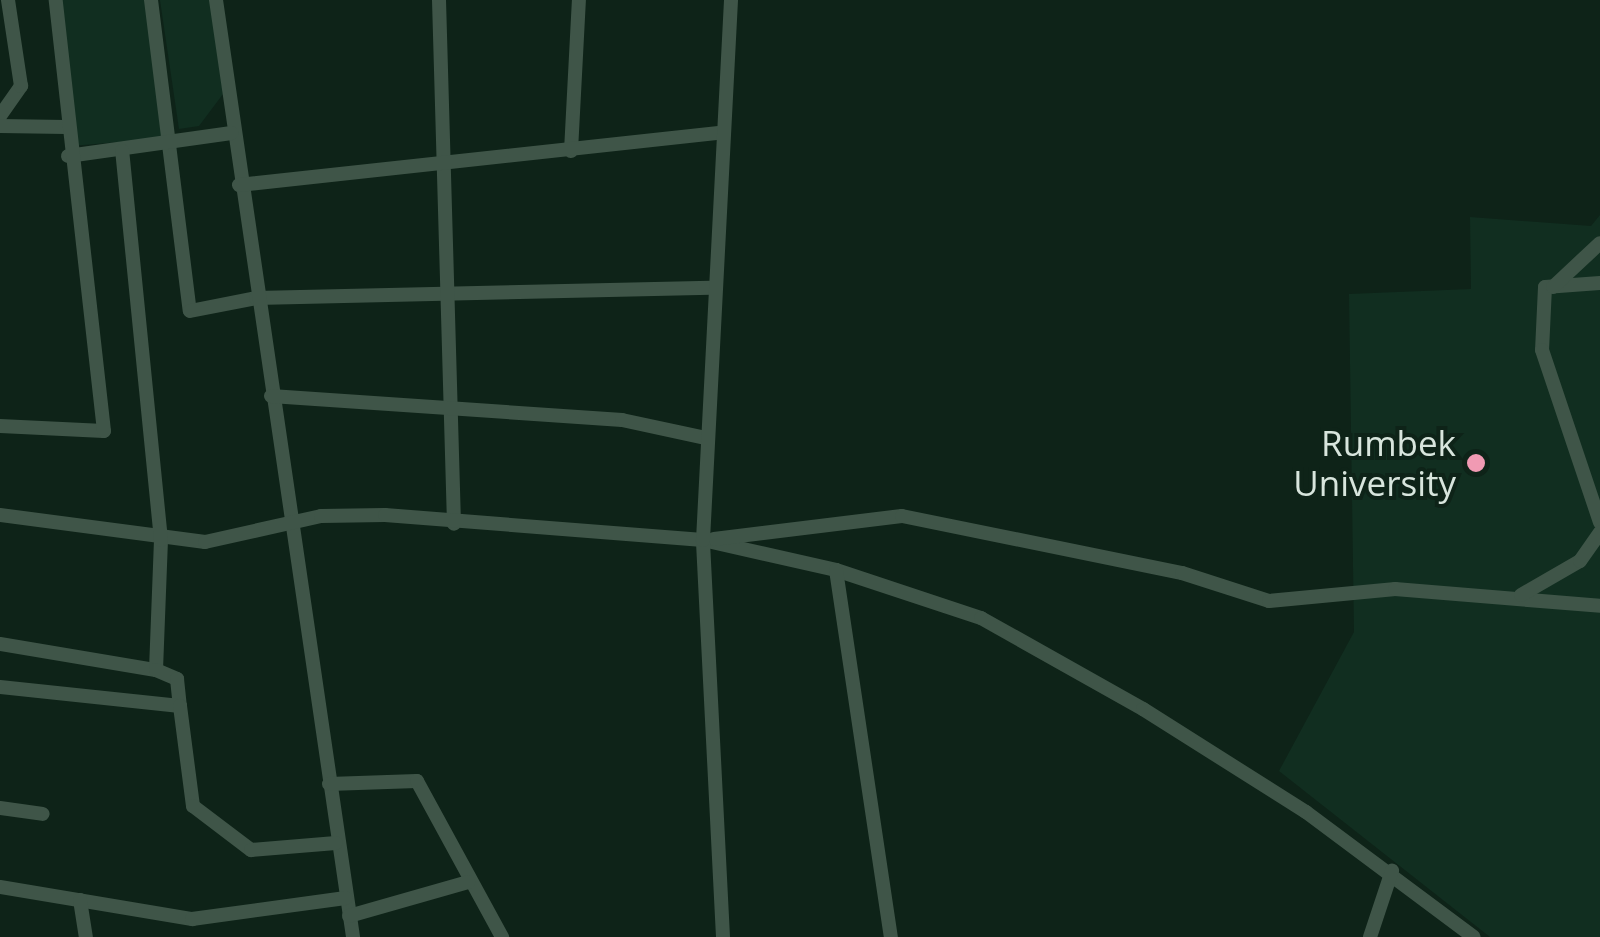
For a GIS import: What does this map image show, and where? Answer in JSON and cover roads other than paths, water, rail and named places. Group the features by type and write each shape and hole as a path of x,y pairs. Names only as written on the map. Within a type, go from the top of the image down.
{"street":[{"path":"0,116 22,86 8,0"},
{"path":"0,426 104,431 68,156 56,0"},
{"path":"150,0 190,311 256,298 711,288"},
{"path":"216,0 231,133 353,937"},
{"path":"439,0 454,524"},
{"path":"571,151 580,0"},
{"path":"723,937 704,540 711,288 731,0"},
{"path":"0,126 66,127"},
{"path":"239,184 723,132"},
{"path":"68,156 168,146 231,133"},
{"path":"122,151 161,540 156,670"},
{"path":"1553,287 1600,243"},
{"path":"1600,283 1545,287 1542,350 1600,522"},
{"path":"272,396 622,420 705,438"},
{"path":"0,515 161,540 292,528 322,516 704,540 836,570 980,618 1189,737 1392,871 1474,937"},
{"path":"704,540 902,516 1182,573 1270,601 1395,588 1521,595 1600,606"},
{"path":"1521,595 1580,560 1600,532"},
{"path":"836,570 891,937"},
{"path":"0,644 156,670 176,679 193,806 252,850 336,844"},
{"path":"0,687 180,706"},
{"path":"329,784 417,781 468,882 502,937"},
{"path":"0,808 43,814"},
{"path":"1370,937 1392,871"},
{"path":"350,916 468,882"},
{"path":"0,886 192,919 346,898"},
{"path":"80,900 86,937"}],"place":[{"name":"Rumbek University","path":"1476,463"}]}
